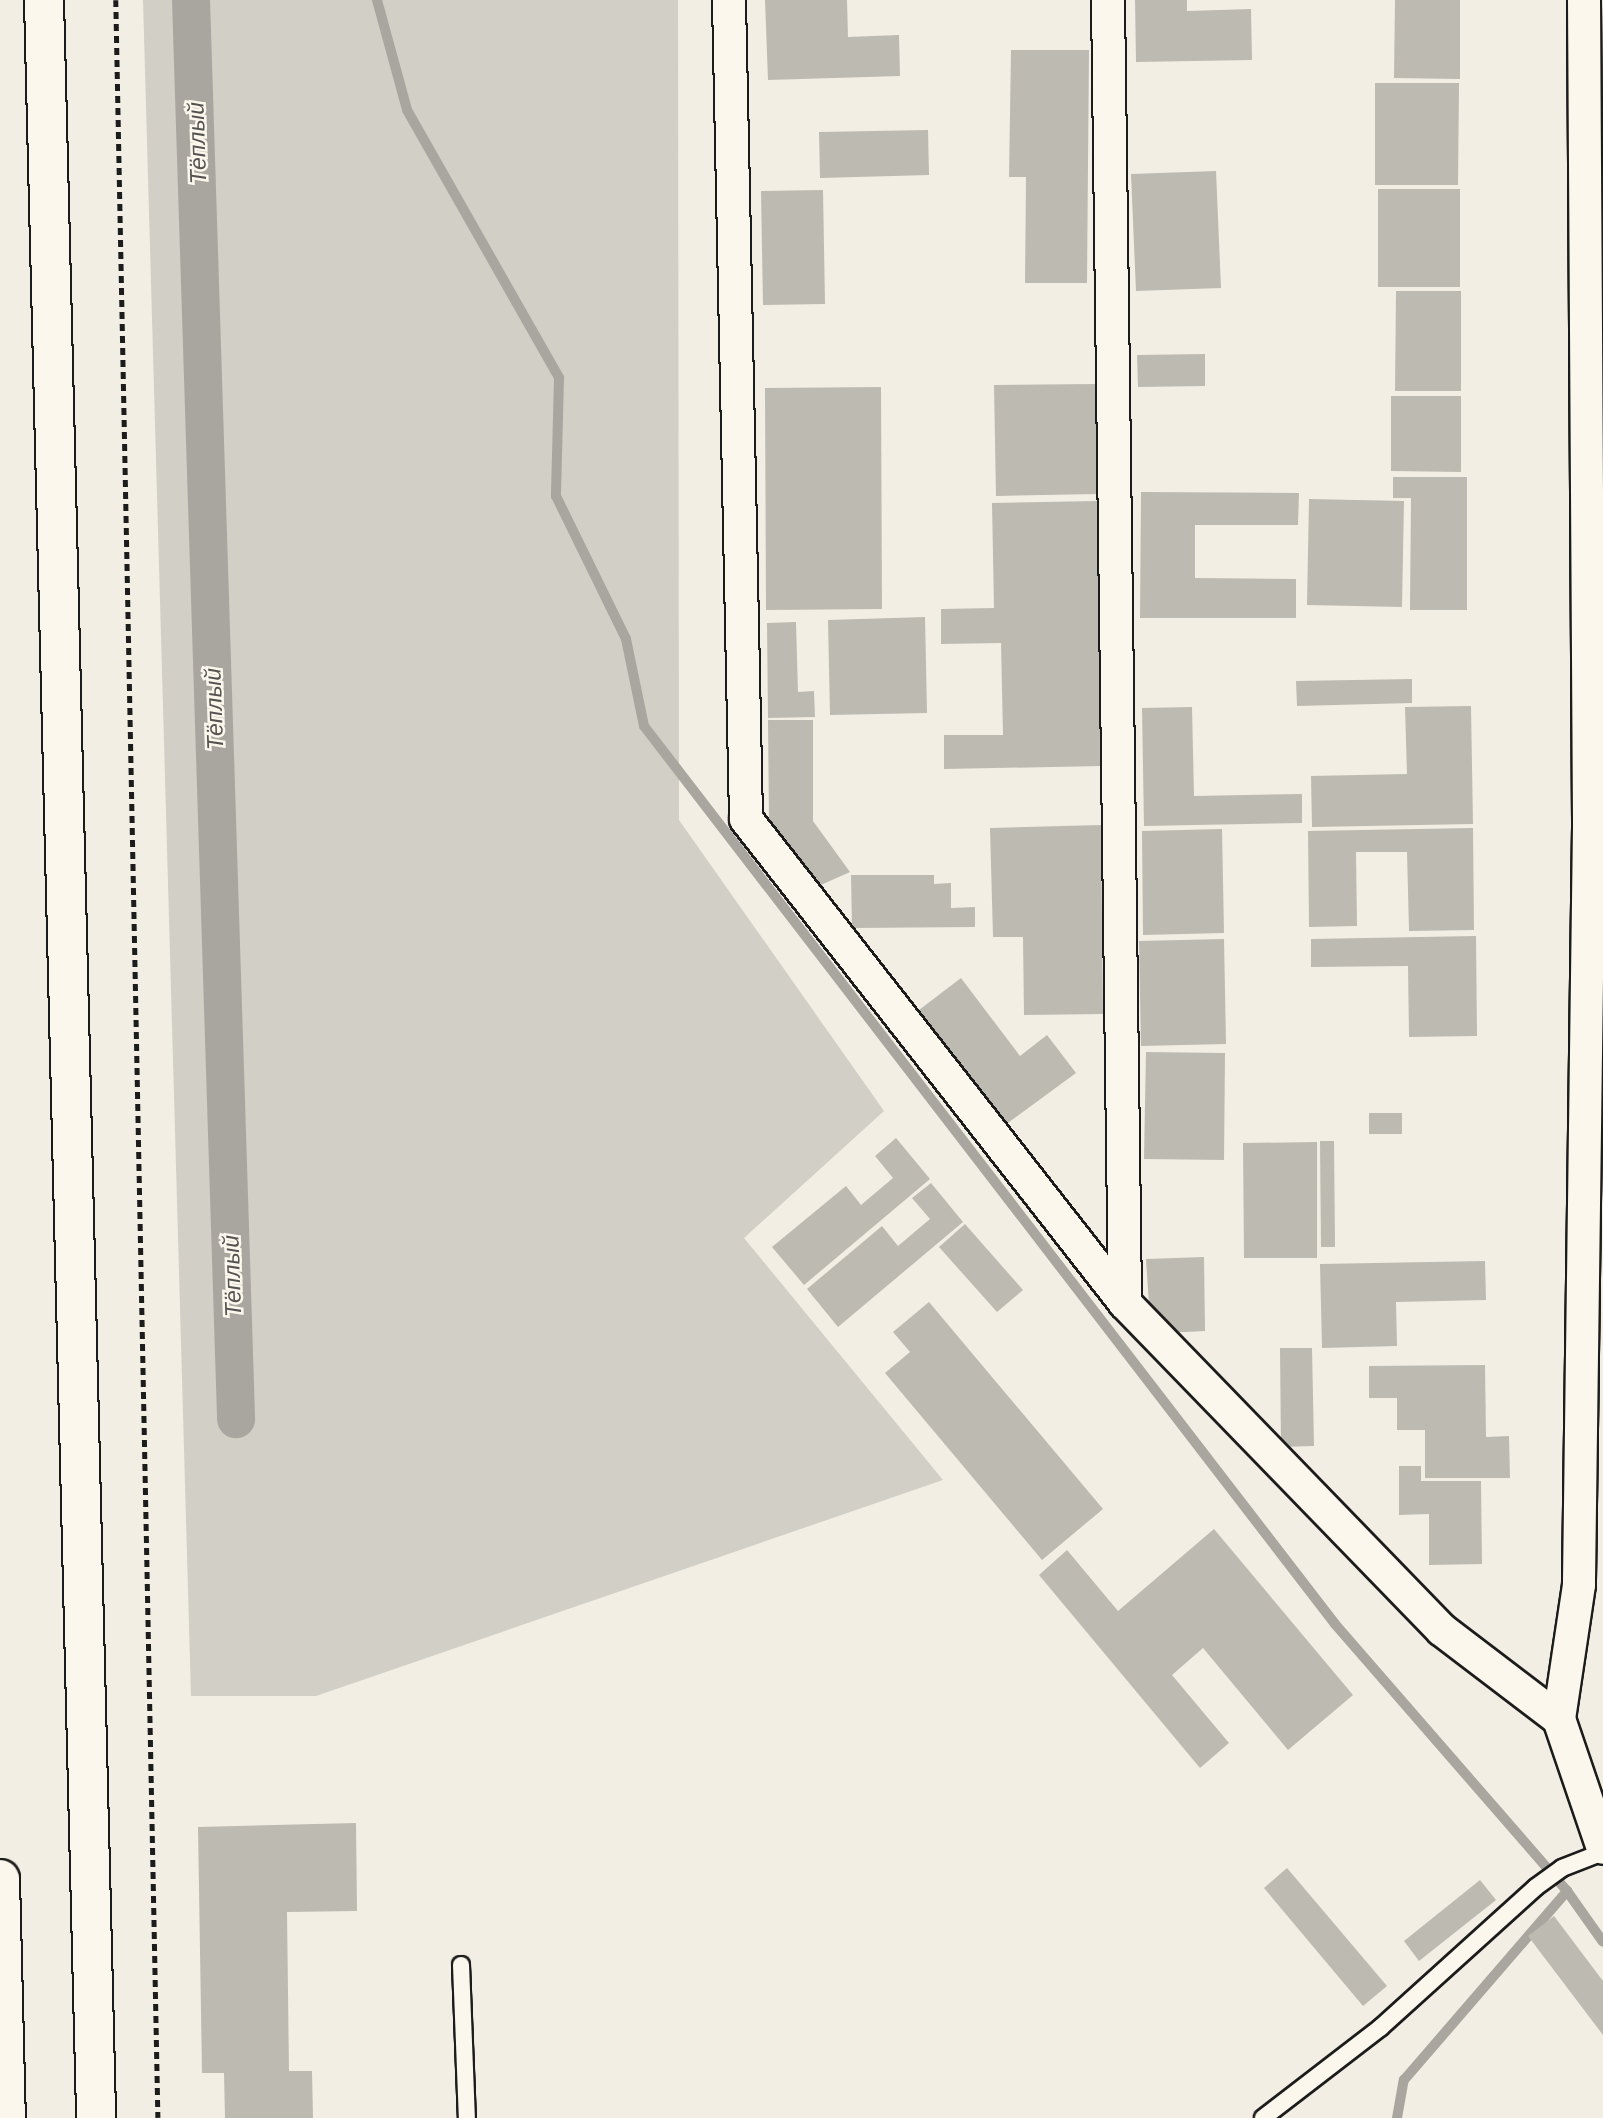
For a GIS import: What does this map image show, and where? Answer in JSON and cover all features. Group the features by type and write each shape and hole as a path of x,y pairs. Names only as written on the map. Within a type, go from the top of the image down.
{"main road":[{"path":"44,0 96,2118"},
{"path":"0,1878 6,2118"}],"street":[{"path":"729,0 746,819 1125,1304 1442,1630 1559,1719"},
{"path":"1108,0 1125,1304"},
{"path":"1584,0 1596,825 1579,1585 1559,1719 1603,1850"}],"lane":[{"path":"1263,2118 1380,2028 1535,1887 1562,1867 1603,1850"},
{"path":"461,1965 467,2118"}],"path":[{"path":"116,0 158,2118"}],"shaded area":[{"path":"143,0 678,0 679,820 884,1111 744,1238 943,1480 316,1696 191,1696"}],"building":[{"path":"765,0 847,0 848,37 899,35 900,76 768,80"},
{"path":"1135,0 1187,0 1187,11 1251,9 1252,60 1136,62"},
{"path":"1395,0 1460,0 1460,79 1394,78"},
{"path":"1011,50 1089,50 1087,283 1025,283 1026,177 1009,177"},
{"path":"1375,83 1459,83 1458,185 1375,185"},
{"path":"928,130 929,175 820,178 819,132"},
{"path":"1216,171 1221,288 1136,291 1131,174"},
{"path":"1378,189 1460,189 1460,287 1378,287"},
{"path":"823,190 825,304 763,305 761,191"},
{"path":"1396,291 1461,291 1461,391 1395,391"},
{"path":"1205,354 1205,386 1138,387 1137,355"},
{"path":"1096,384 1097,494 996,496 994,385"},
{"path":"881,387 882,609 766,610 765,388"},
{"path":"1391,396 1461,396 1461,472 1391,471"},
{"path":"1393,477 1467,477 1467,610 1410,610 1411,498 1393,498"},
{"path":"1141,492 1299,493 1298,525 1195,525 1195,578 1296,579 1296,618 1140,618"},
{"path":"1309,499 1404,501 1402,607 1307,605"},
{"path":"1098,501 1102,766 944,769 944,735 1003,735 1001,643 941,644 941,609 994,608 992,503"},
{"path":"925,617 927,713 830,715 828,620"},
{"path":"796,622 798,692 814,691 815,717 768,718 767,623"},
{"path":"1412,679 1412,703 1297,706 1296,681"},
{"path":"1471,706 1473,824 1312,827 1311,776 1407,774 1405,707"},
{"path":"1192,707 1194,796 1302,794 1302,823 1144,826 1142,708"},
{"path":"768,720 813,720 813,821 850,872 814,888 769,821"},
{"path":"1101,825 1103,1014 1024,1015 1023,937 993,937 990,828"},
{"path":"1473,828 1474,930 1409,931 1407,852 1356,852 1357,926 1309,927 1308,831"},
{"path":"1222,829 1224,933 1143,935 1142,831"},
{"path":"851,875 934,875 934,884 951,883 951,908 975,907 975,927 852,928"},
{"path":"1476,936 1477,1036 1409,1037 1408,966 1311,967 1311,939"},
{"path":"1224,939 1226,1044 1141,1046 1139,941"},
{"path":"961,978 1020,1056 1047,1035 1076,1073 1005,1125 919,1010"},
{"path":"1146,1052 1225,1053 1224,1160 1144,1159"},
{"path":"1369,1113 1402,1113 1402,1134 1369,1134"},
{"path":"896,1138 930,1179 804,1285 772,1247 846,1186 861,1205 893,1178 875,1156"},
{"path":"1320,1141 1334,1141 1335,1247 1321,1247"},
{"path":"1317,1142 1317,1258 1244,1258 1243,1143"},
{"path":"931,1183 963,1222 838,1327 807,1289 882,1226 898,1246 930,1219 912,1198"},
{"path":"965,1224 1023,1290 997,1312 939,1247"},
{"path":"1204,1257 1205,1331 1165,1333 1149,1305 1146,1259"},
{"path":"1485,1261 1486,1300 1396,1302 1397,1346 1322,1348 1320,1264"},
{"path":"929,1302 1103,1509 1042,1560 885,1373 910,1352 893,1332"},
{"path":"1280,1348 1312,1348 1314,1446 1281,1447"},
{"path":"1485,1365 1486,1437 1509,1436 1510,1478 1425,1478 1425,1430 1397,1430 1397,1398 1369,1398 1369,1366"},
{"path":"1399,1466 1421,1466 1421,1481 1481,1481 1482,1564 1429,1565 1429,1514 1399,1515"},
{"path":"1214,1529 1353,1695 1288,1750 1203,1648 1172,1675 1229,1743 1200,1768 1039,1575 1067,1550 1118,1611"},
{"path":"356,1823 357,1911 287,1912 289,2071 312,2071 313,2118 225,2118 224,2073 202,2073 198,1827"},
{"path":"1287,1868 1387,1986 1363,2006 1264,1888"},
{"path":"1480,1880 1496,1900 1419,1961 1404,1941"},
{"path":"1554,1916 1603,1981 1603,2035 1528,1936"}],"waterway":[{"name":"Тёплый","path":"191,0 236,1419"},
{"path":"377,0 407,110 559,378 556,496 626,639 644,726 1335,1624 1567,1891 1603,1942"},
{"path":"1397,2118 1404,2080 1567,1891"}]}
